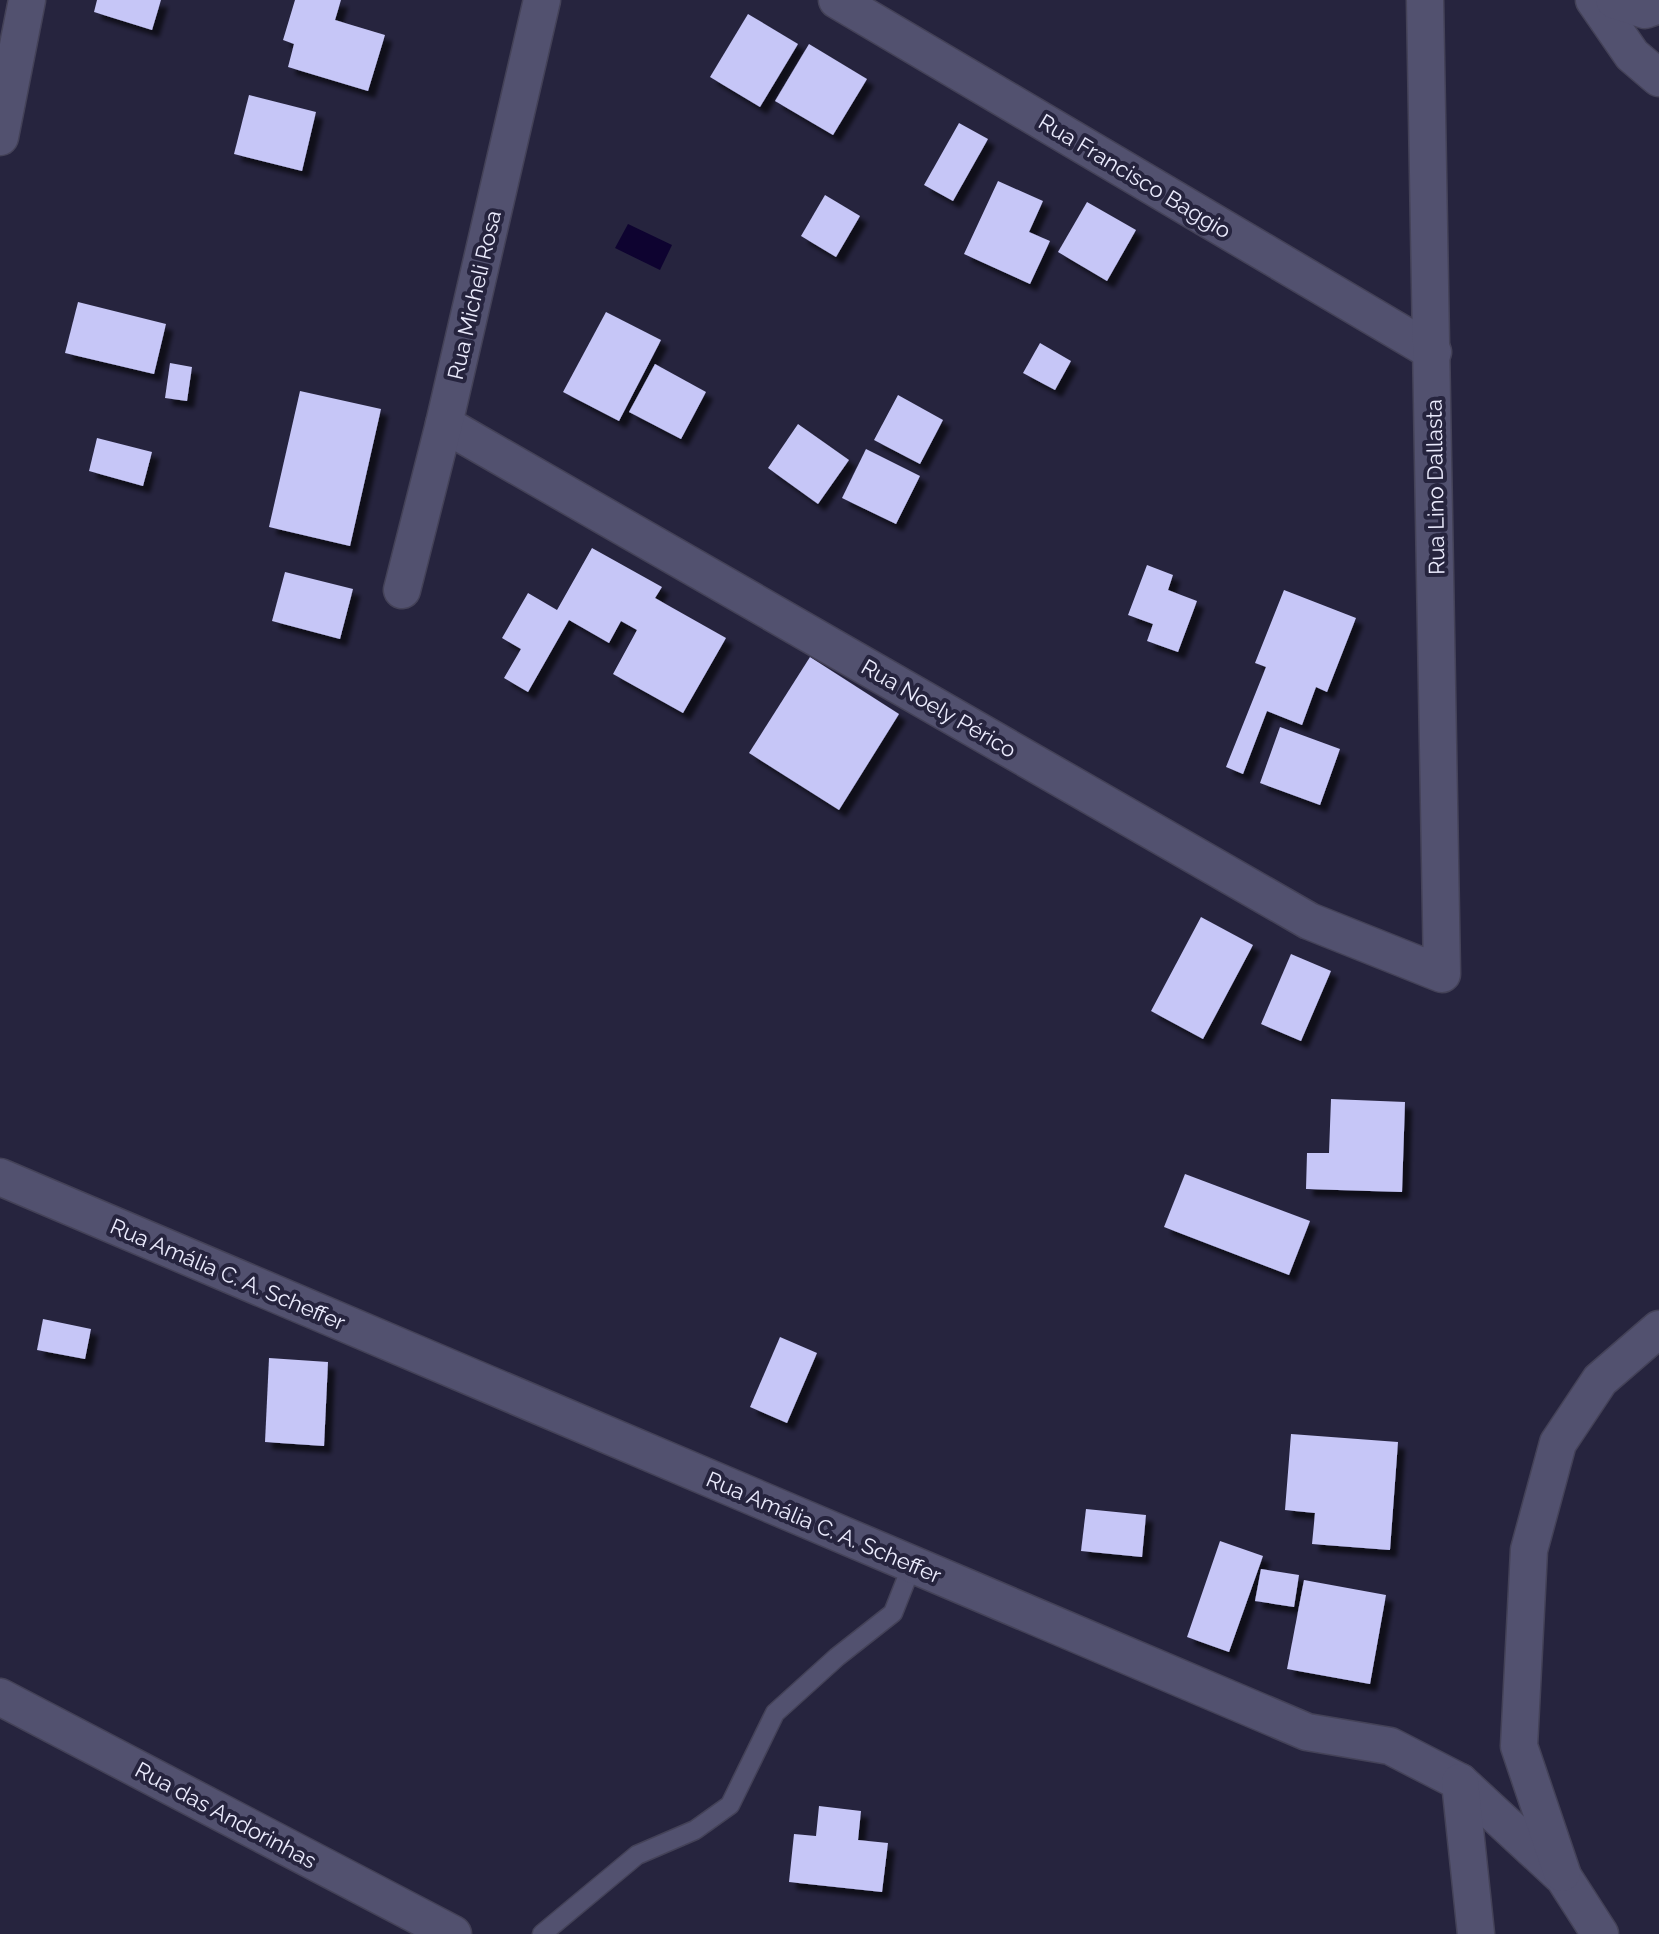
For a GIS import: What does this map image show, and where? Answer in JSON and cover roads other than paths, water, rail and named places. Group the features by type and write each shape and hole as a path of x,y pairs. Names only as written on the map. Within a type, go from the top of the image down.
{"street":[{"path":"0,137 27,0"},
{"name":"Rua Micheli Rosa","path":"402,590 444,424 542,0"},
{"name":"Rua Francisco Baggio","path":"837,0 1433,352"},
{"name":"Rua Lino Dallasta","path":"1425,0 1442,974"},
{"path":"1594,0 1632,55 1659,78"},
{"path":"1614,0 1645,10 1659,5"},
{"name":"Rua Noely Périco","path":"444,424 1309,921 1442,974"},
{"name":"Rua Amália C. A. Scheffer","path":"0,1177 1307,1732 1390,1746 1460,1782 1564,1878 1600,1934"},
{"path":"1564,1878 1519,1746 1529,1550 1558,1443 1600,1380 1659,1329"},
{"name":"Rua das Andorinhas","path":"0,1697 453,1934"},
{"path":"1460,1782 1476,1934"}],"lane":[{"path":"542,1934 637,1855 695,1830 730,1805 775,1713 837,1657 893,1613 912,1565"}]}
